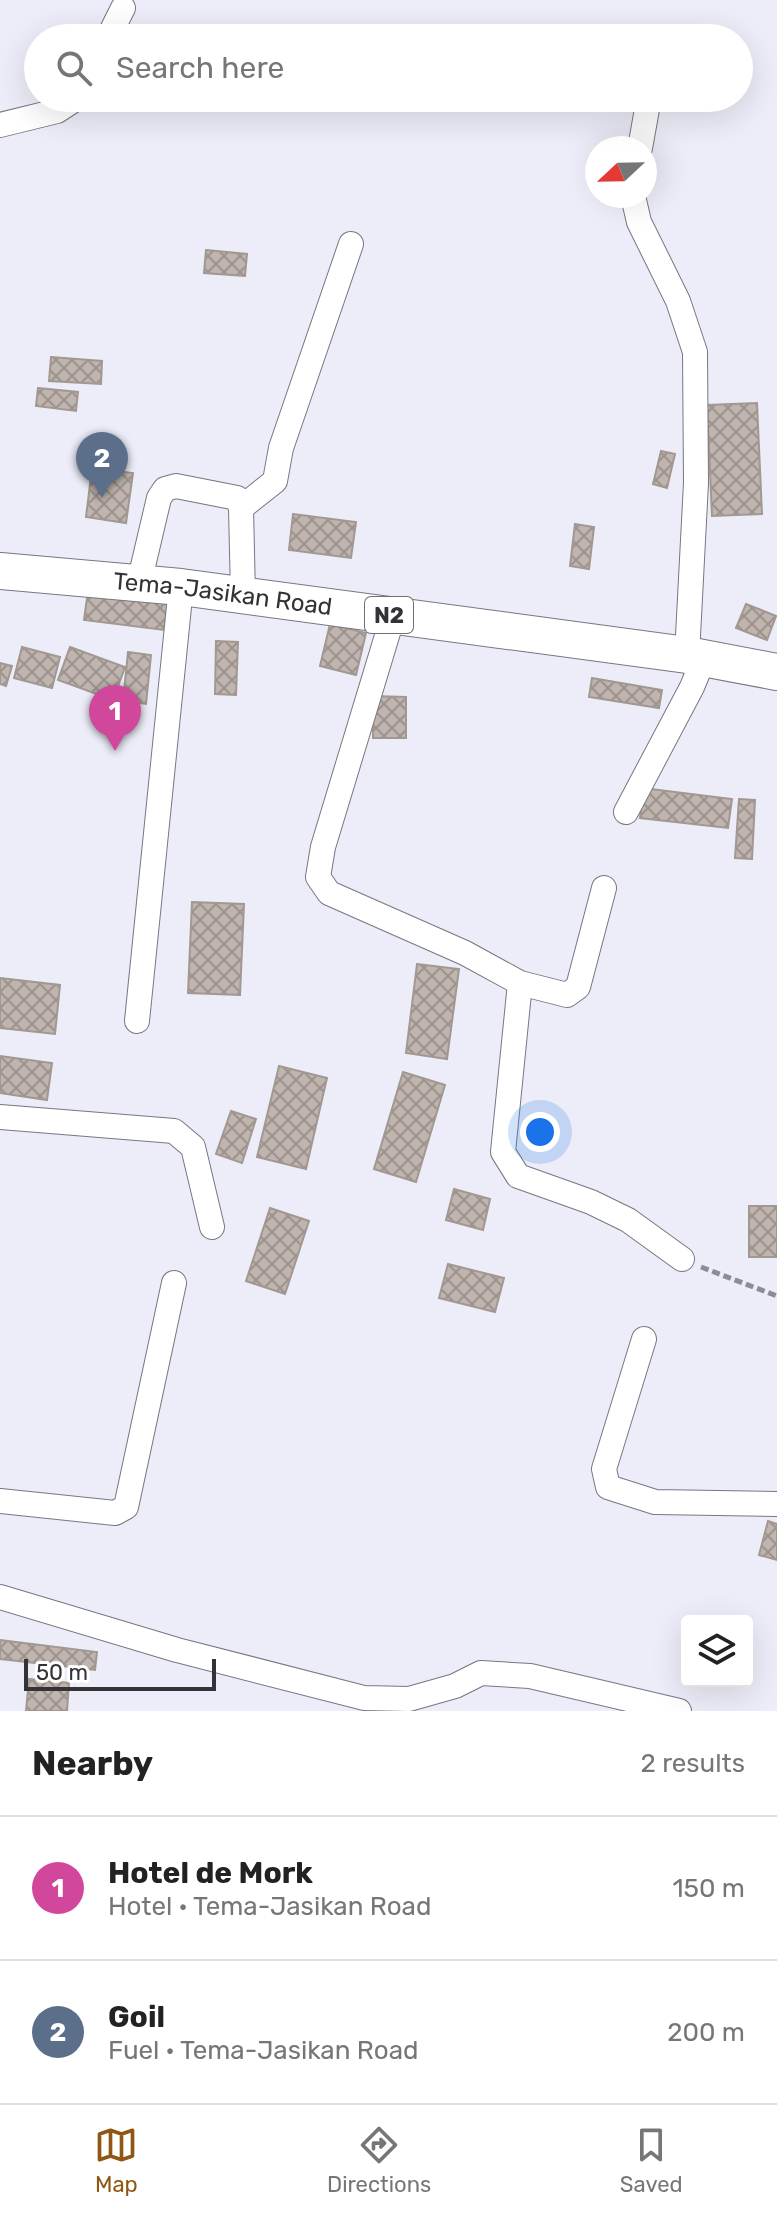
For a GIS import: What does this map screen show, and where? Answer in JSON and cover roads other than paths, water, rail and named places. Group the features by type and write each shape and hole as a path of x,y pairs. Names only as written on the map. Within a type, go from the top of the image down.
{"highway":[{"name":"Tema-Jasikan Road","path":"0,571 243,595 695,656 777,672"}],"street":[{"path":"115,24 123,8"},
{"path":"0,125 53,112"},
{"path":"642,136 646,112"},
{"path":"626,812 692,687 695,656 695,352 678,301 639,222 636,208"},
{"path":"241,508 275,481 281,448 351,244"},
{"path":"139,583 159,498 165,489 176,486 237,498 241,508 243,595"},
{"path":"137,1021 181,587"},
{"path":"393,616 323,847 318,877 329,893 465,953 520,983 567,995 578,987 604,888"},
{"path":"520,983 503,1152 518,1176 591,1202 628,1220 682,1259"},
{"path":"0,1117 174,1131 193,1147 212,1227"},
{"path":"0,1501 115,1513 126,1507 174,1283"},
{"path":"644,1339 604,1469 608,1487 655,1502 777,1504"},
{"path":"0,1597 336,1701 409,1699 455,1686 481,1673 530,1676 679,1711"}],"place":[{"name":"Goil","path":"102,498"},
{"name":"Hotel de Mork","path":"115,751"}]}
